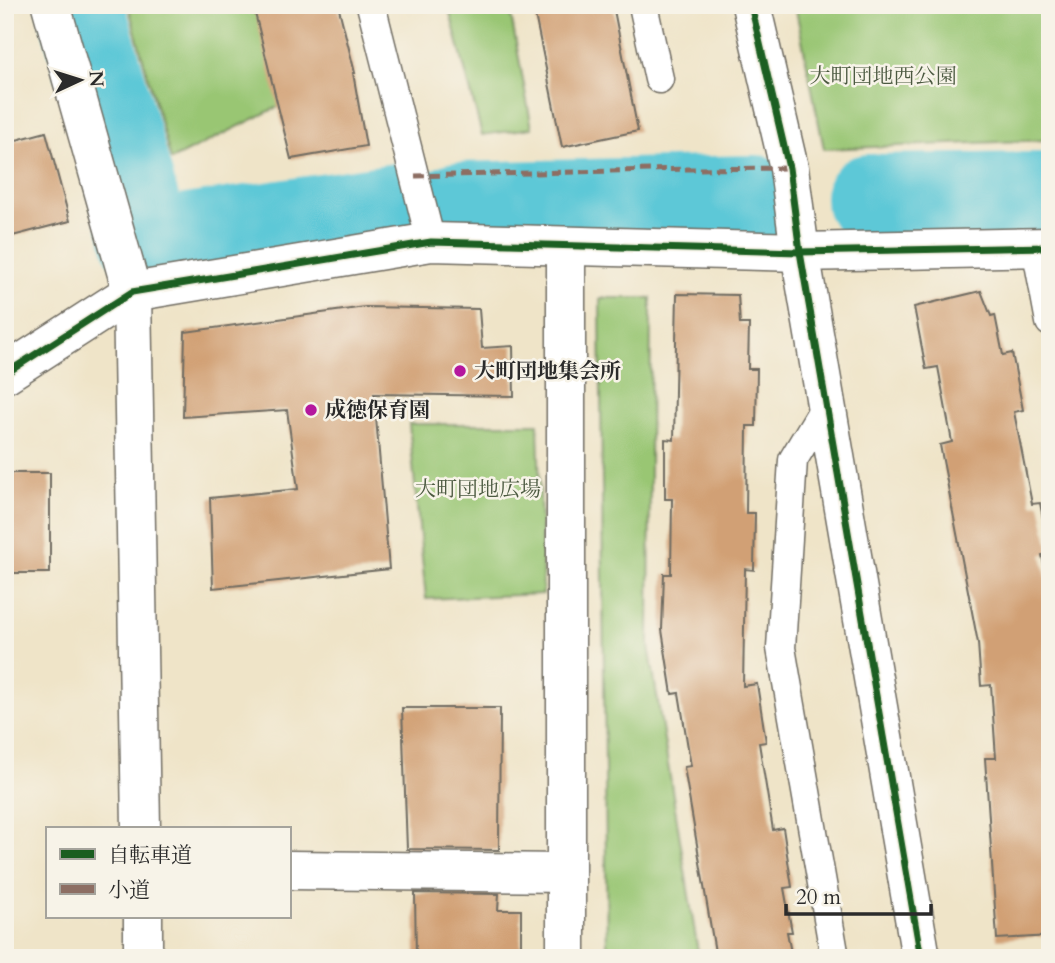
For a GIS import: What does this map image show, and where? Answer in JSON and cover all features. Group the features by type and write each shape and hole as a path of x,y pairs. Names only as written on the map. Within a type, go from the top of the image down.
{"street":[{"path":"51,5 132,292 141,827"},
{"path":"751,5 789,168 800,252 921,958"},
{"path":"5,374 132,292 431,242 800,252 1043,247"},
{"path":"566,247 566,958"},
{"path":"290,870 565,873"},
{"path":"143,918 143,958"}],"lane":[{"path":"371,5 431,242"},
{"path":"643,5 659,79"},
{"path":"1043,247 1050,322"},
{"path":"826,405 793,460 780,648 835,958"}],"green space":[{"path":"128,5 315,5 340,76 171,160"},
{"path":"448,5 509,5 532,128 482,135"},
{"name":"大町団地西公園","path":"795,5 1050,5 1050,140 824,149"},
{"path":"600,298 651,298 649,646 699,958 607,958"},
{"name":"大町団地広場","path":"409,424 538,424 543,594 426,599"}],"building":[{"path":"253,5 338,5 355,73 366,146 291,159"},
{"path":"533,5 613,5 638,131 562,147"},
{"path":"46,132 70,221 5,238 5,143"},
{"path":"981,291 991,316 995,315 1003,355 1012,353 1023,410 1014,412 1032,504 1040,503 1050,554 1042,555 1050,596 1050,936 997,939 985,758 996,758 991,685 981,686 978,643 940,445 952,442 938,367 926,369 914,307"},
{"path":"677,294 738,295 740,324 749,324 748,369 757,369 756,426 747,426 746,513 755,513 754,570 745,569 743,686 757,684 766,742 759,743 773,830 783,828 792,887 784,888 792,932 787,932 792,958 716,958 684,767 691,766 679,693 672,694 662,630 664,574 671,574 672,499 665,499 665,439 674,440"},
{"name":"成徳保育園","path":"365,307 479,309 482,348 513,346 514,396 374,394 389,569 213,588 210,498 298,489 287,410 183,417 185,332"},
{"path":"5,473 50,473 50,573 5,573"},
{"path":"402,708 500,708 499,850 407,849"},
{"path":"415,893 499,894 498,910 521,910 521,958 416,958"}],"waterway":[{"path":"80,5 147,244 397,207"},
{"path":"869,198 1050,196"},
{"path":"458,206 756,199"}],"marked path":[{"path":"415,176 789,168"}],"cycle path":[{"path":"751,5 789,168 800,252 921,958"},
{"path":"5,374 132,292 431,242 800,252 1050,247"}],"place":[{"name":"大町団地集会所","path":"460,371"},
{"name":"成徳保育園","path":"311,410"}]}
